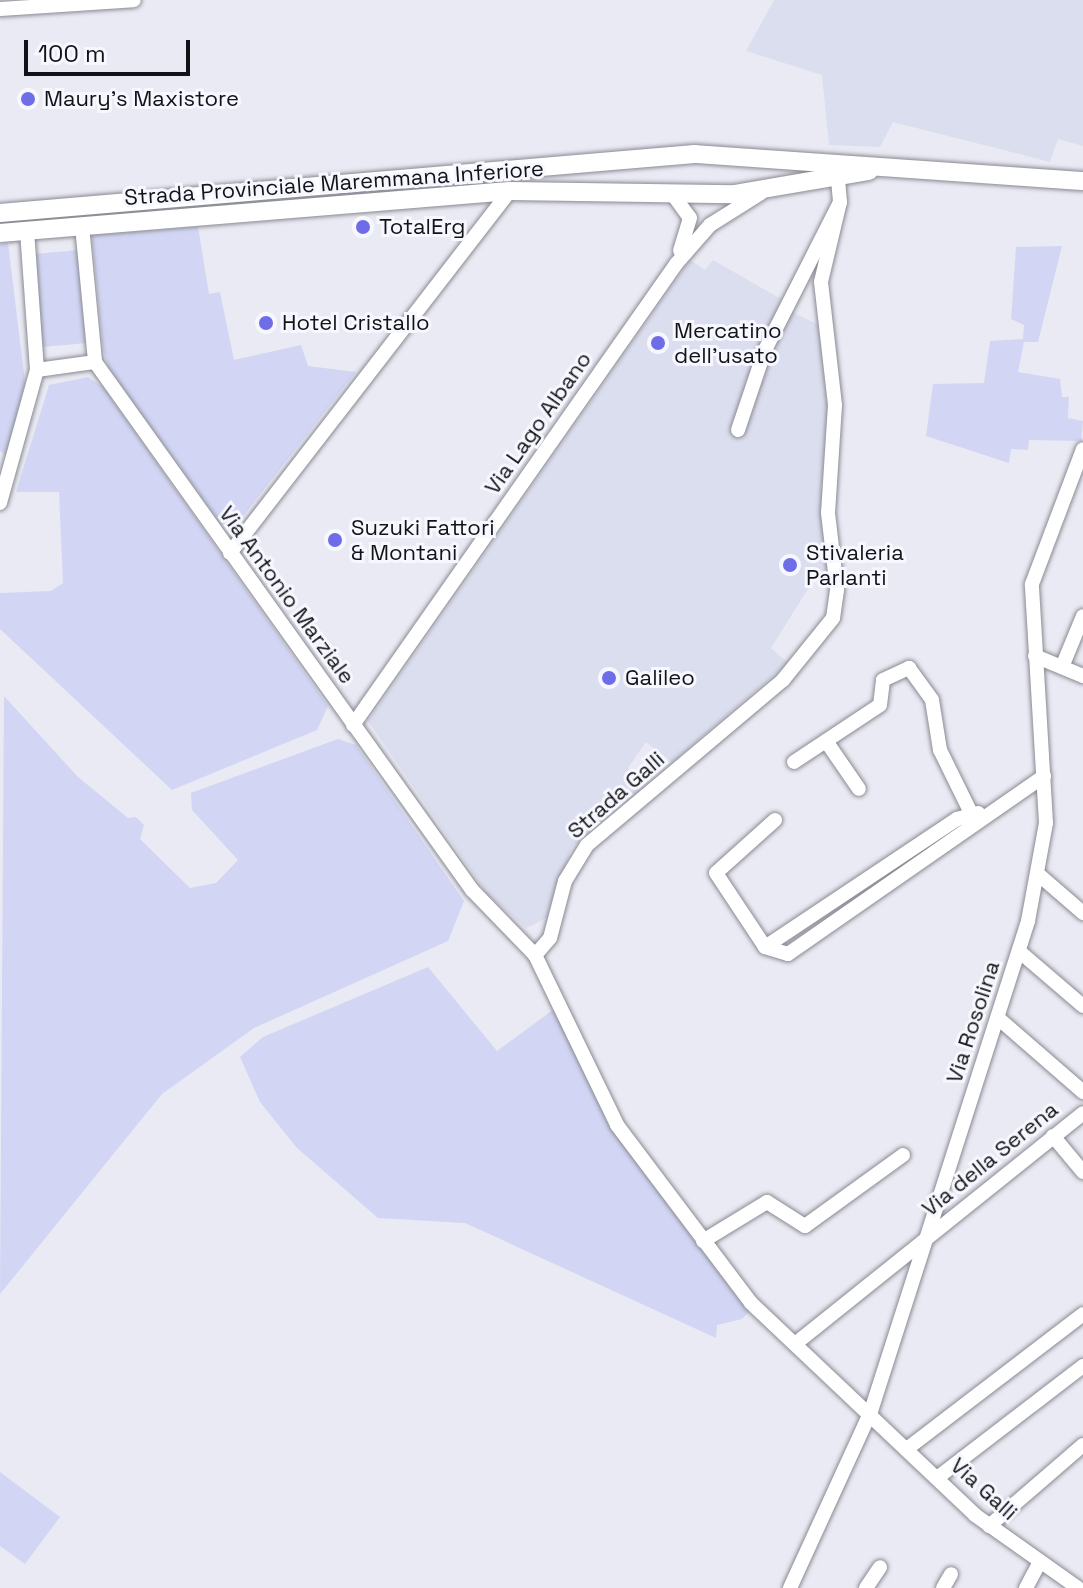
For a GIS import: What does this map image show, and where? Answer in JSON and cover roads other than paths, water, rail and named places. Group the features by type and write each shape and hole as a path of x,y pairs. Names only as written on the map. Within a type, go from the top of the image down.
{"main road":[{"name":"Strada Provinciale Maremmana Inferiore","path":"0,213 669,155 764,158 1083,181"},
{"path":"669,155 661,169 671,192"},
{"path":"764,158 775,173 767,189"},
{"name":"Strada Provinciale Maremmana Inferiore","path":"0,233 510,191 767,189 838,179 887,167"}],"street":[{"path":"0,9 134,0"},
{"path":"738,430 765,350 840,202 838,179"},
{"path":"676,264 710,225 767,189"},
{"path":"230,553 510,191"},
{"path":"671,192 690,220 676,264"},
{"name":"Strada Galli","path":"535,955 550,938 568,874 587,845 783,680 833,618 838,597 828,513 835,405 821,282 840,202"},
{"name":"Via Antonio Marziale","path":"82,226 95,362 353,725 499,923 535,955"},
{"path":"0,503 37,370 27,231"},
{"name":"Via Lago Albano","path":"353,725 676,264"},
{"path":"37,370 95,362"},
{"name":"Via Rosolina","path":"790,1588 871,1411 1020,952 1038,874 1044,776 1035,656 1034,577 1083,449"},
{"path":"1062,667 1083,616"},
{"path":"1035,656 1083,676"},
{"path":"794,762 881,704 884,678 911,669 933,702 940,750 978,814"},
{"path":"826,741 859,789"},
{"path":"775,820 716,873 765,947 782,954 798,950 978,814 1044,776"},
{"path":"1038,874 1083,913"},
{"path":"1020,952 1083,1006"},
{"path":"535,955 597,1092 703,1241 795,1344 871,1411"},
{"path":"998,1018 1083,1092"},
{"name":"Via della Serena","path":"795,1344 1083,1113"},
{"path":"1053,1136 1083,1172"},
{"path":"703,1241 767,1202 805,1226 903,1155"},
{"path":"908,1448 1083,1314"},
{"path":"937,1478 1083,1366"},
{"name":"Via Galli","path":"871,1411 989,1526 1078,1588"},
{"path":"989,1526 1083,1445"},
{"path":"1026,1588 1040,1562"},
{"path":"866,1588 880,1567"},
{"path":"943,1588 951,1574"}],"place":[{"name":"Maury's Maxistore","path":"28,99"},
{"name":"TotalErg","path":"363,227"},
{"name":"Hotel Cristallo","path":"266,323"},
{"name":"Mercatino dell'usato","path":"658,343"},
{"name":"Suzuki Fattori & Montani","path":"335,540"},
{"name":"Stivaleria Parlanti","path":"790,565"},
{"name":"Galileo","path":"609,678"}]}
